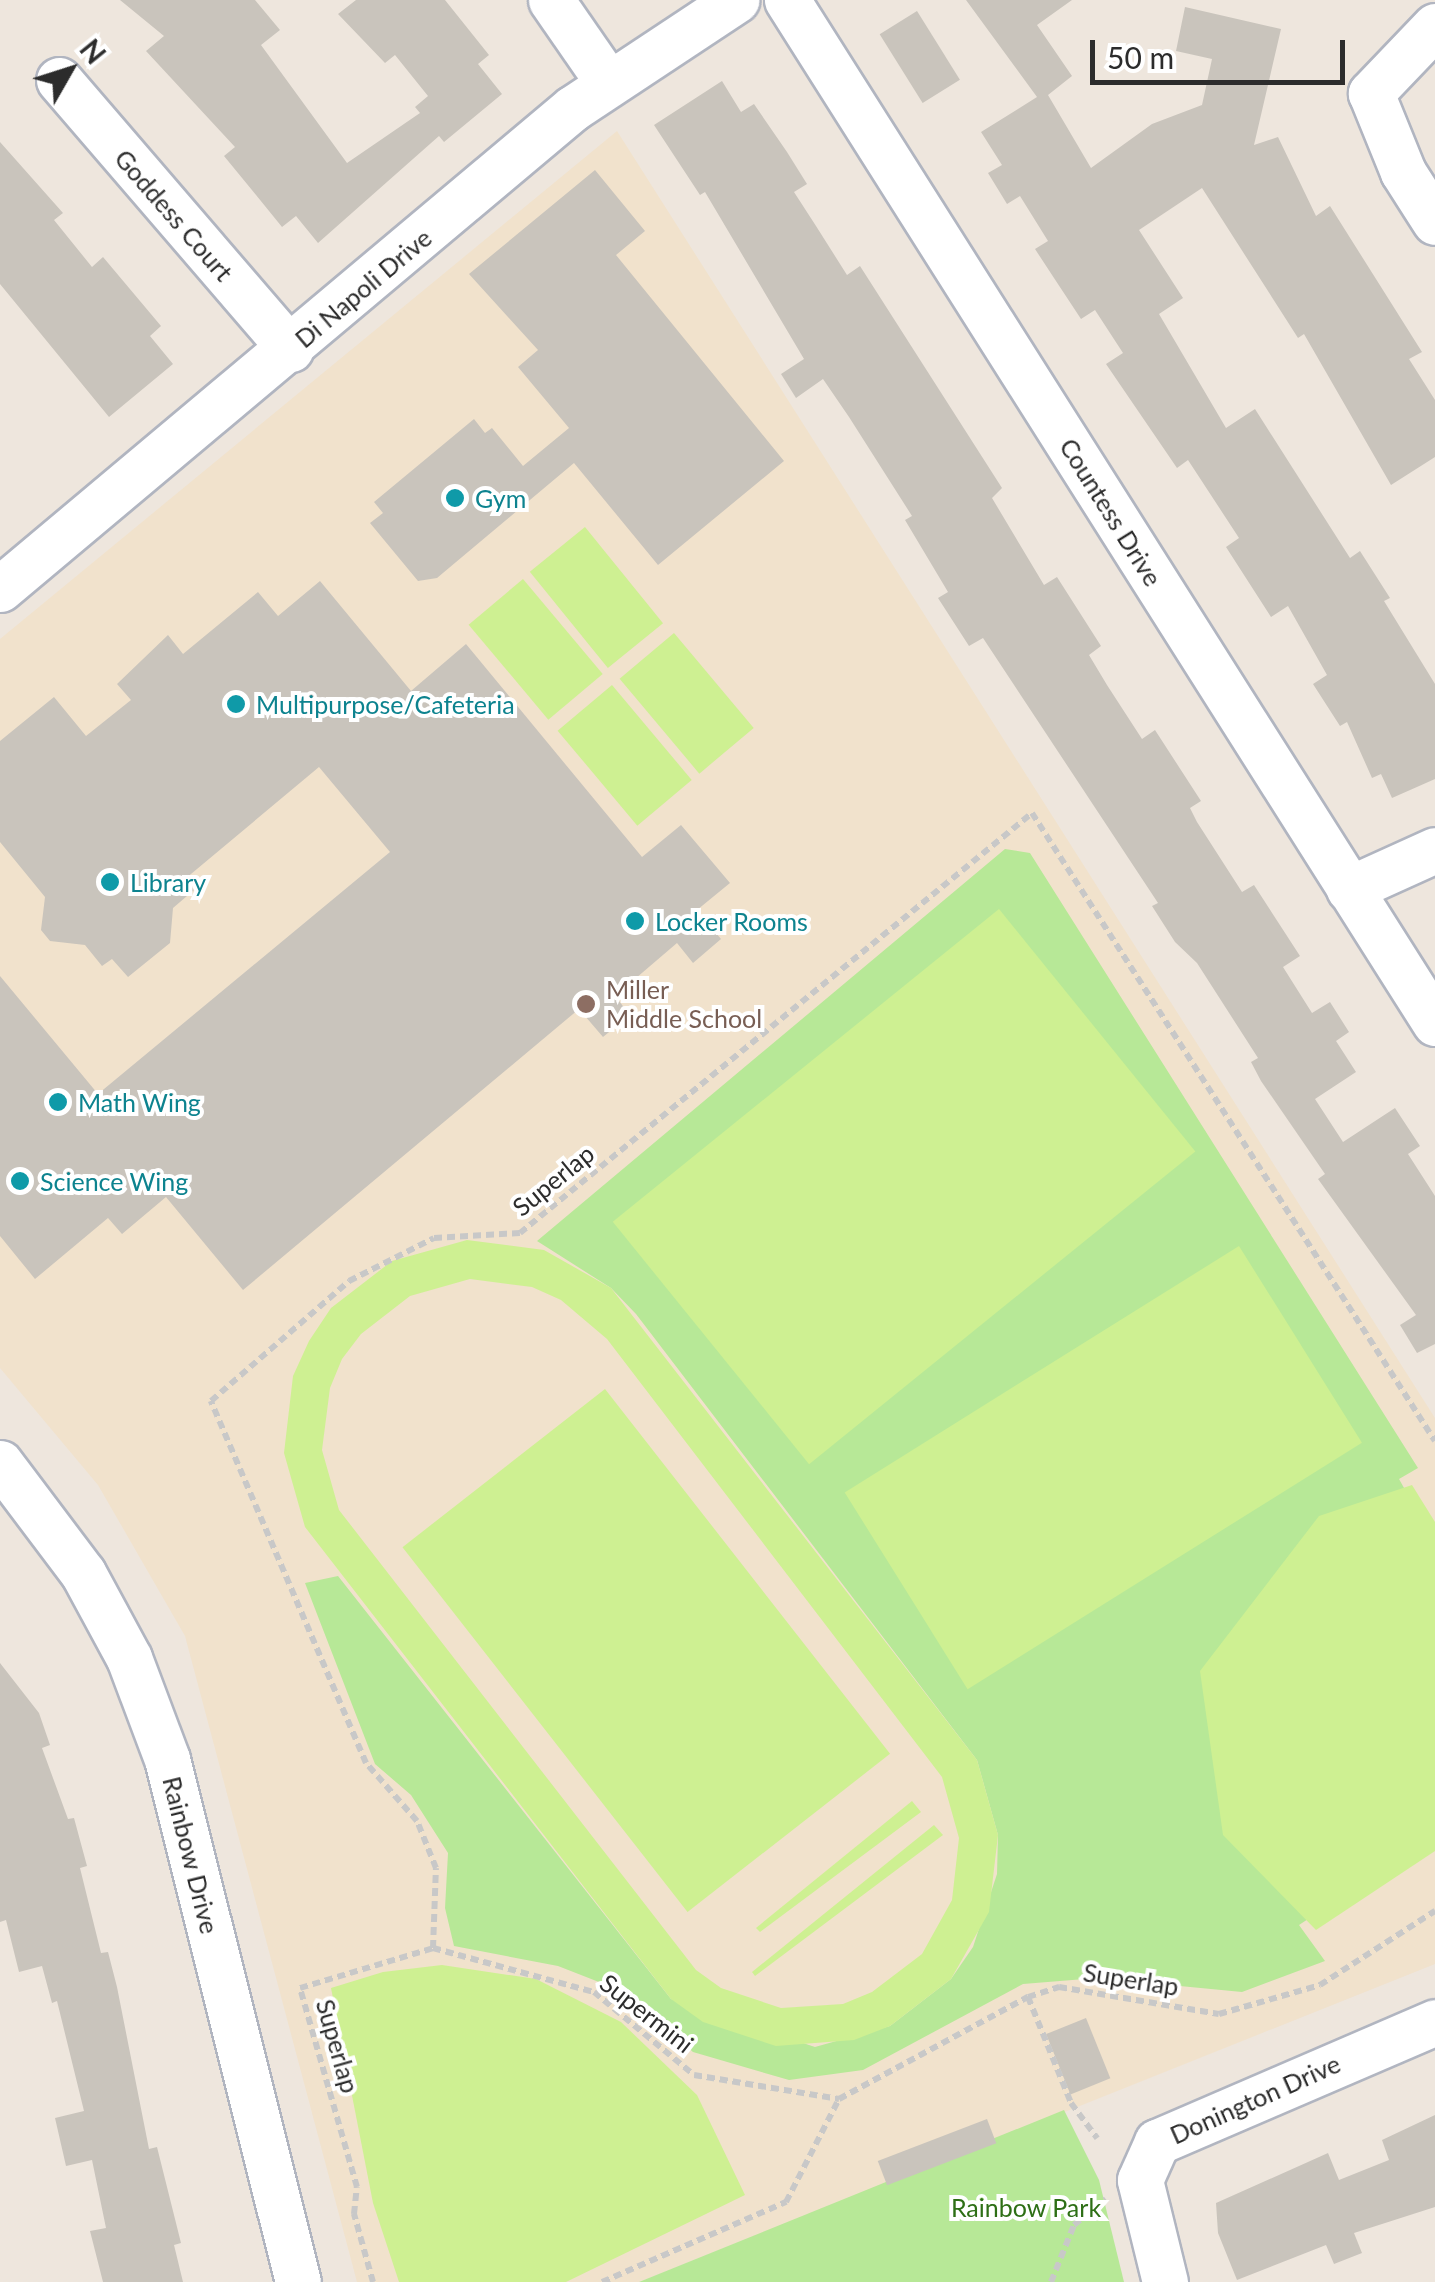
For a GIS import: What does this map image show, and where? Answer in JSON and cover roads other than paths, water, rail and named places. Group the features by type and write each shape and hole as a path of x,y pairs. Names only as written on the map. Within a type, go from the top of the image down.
{"street":[{"path":"551,0 607,81"},
{"name":"Di Napoli Drive","path":"0,589 607,81 736,0"},
{"name":"Countess Drive","path":"787,0 1435,1023"},
{"path":"1435,26 1372,93 1403,172 1435,222"},
{"name":"Goddess Court","path":"59,80 290,349"},
{"path":"1349,888 1435,850"},
{"name":"Rainbow Drive","path":"0,1463 82,1573 129,1658 167,1759 298,2282"},
{"name":"Donington Drive","path":"1165,2282 1140,2180 1157,2142 1435,2022"}],"place":[{"name":"Gym","path":"455,498"},
{"name":"Multipurpose/Cafeteria","path":"236,704"},
{"name":"Library","path":"110,882"},
{"name":"Locker Rooms","path":"635,921"},
{"name":"Miller Middle School","path":"586,1004"},
{"name":"Math Wing","path":"58,1102"},
{"name":"Science Wing","path":"20,1181"}],"park label":[{"name":"Rainbow Park","path":"1026,2207"}]}
